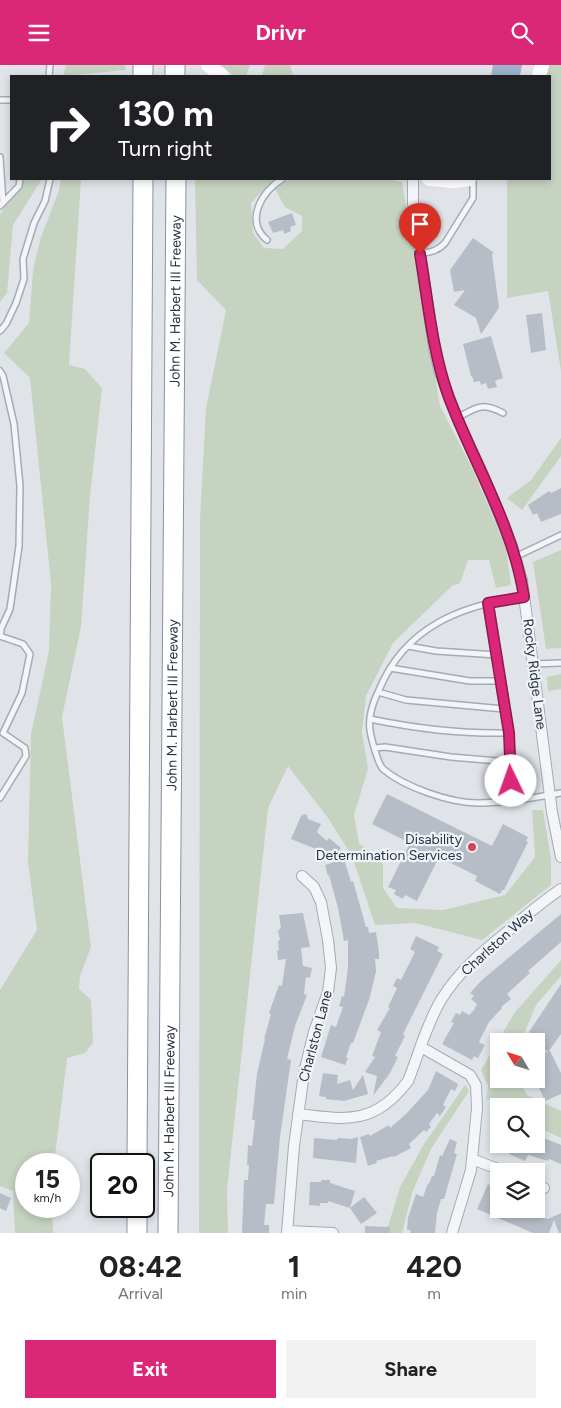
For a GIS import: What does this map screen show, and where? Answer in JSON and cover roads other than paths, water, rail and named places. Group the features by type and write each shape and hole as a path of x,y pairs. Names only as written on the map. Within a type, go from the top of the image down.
{"highway":[{"path":"137,1153 143,180"},
{"name":"John M. Harbert III Freeway","path":"168,1233 176,180"},
{"path":"137,1218 137,1233"}],"street":[{"path":"208,65 221,75"},
{"name":"Rocky Ridge Lane","path":"413,180 413,203 420,254 434,348 440,373 515,557 524,597 550,795 561,857"},
{"path":"442,180 462,180"},
{"name":"Charlston Lane","path":"287,1232 298,1114 304,1073 309,1049 328,992 331,968 321,902 314,887 302,876"},
{"name":"Charlston Way","path":"298,1114 345,1119 357,1118 378,1110 394,1097 408,1081 441,1000 460,974 472,961 528,913 561,889"},
{"path":"421,1047 470,1075 476,1085 477,1108 471,1171 452,1233"},
{"path":"472,1159 490,1166"},
{"path":"287,1232 333,1233"}],"lane":[{"path":"0,157 1,204"},
{"path":"1,204 18,186 20,180"},
{"path":"0,331 6,324 16,303 24,279 23,259 34,223 45,201 50,180"},
{"path":"267,240 260,235 257,229 257,209 267,191 281,180"},
{"path":"420,254 435,251 445,243 473,198 473,180"},
{"path":"0,371 4,376 14,424 20,487 19,547 10,609 0,634 24,644 30,654 22,693 2,735 25,748 26,756 0,797"},
{"path":"457,417 483,406 491,406 504,413"},
{"path":"515,557 561,535"},
{"path":"524,597 488,603 449,615 422,631 390,668 378,692 370,719 371,735 382,768 411,786 445,798 477,803 561,793"},
{"path":"488,603 509,733 512,800"},
{"path":"408,646 497,655"},
{"path":"533,664 561,663"},
{"path":"390,668 470,681 500,681"},
{"path":"378,692 406,700 504,709"},
{"path":"370,719 391,724 509,733"},
{"path":"375,748 385,747 451,757 510,762"}],"water":[{"path":"493,65 522,65 520,75 491,75"}],"place":[{"name":"Disability Determination Services","path":"472,847"}]}
